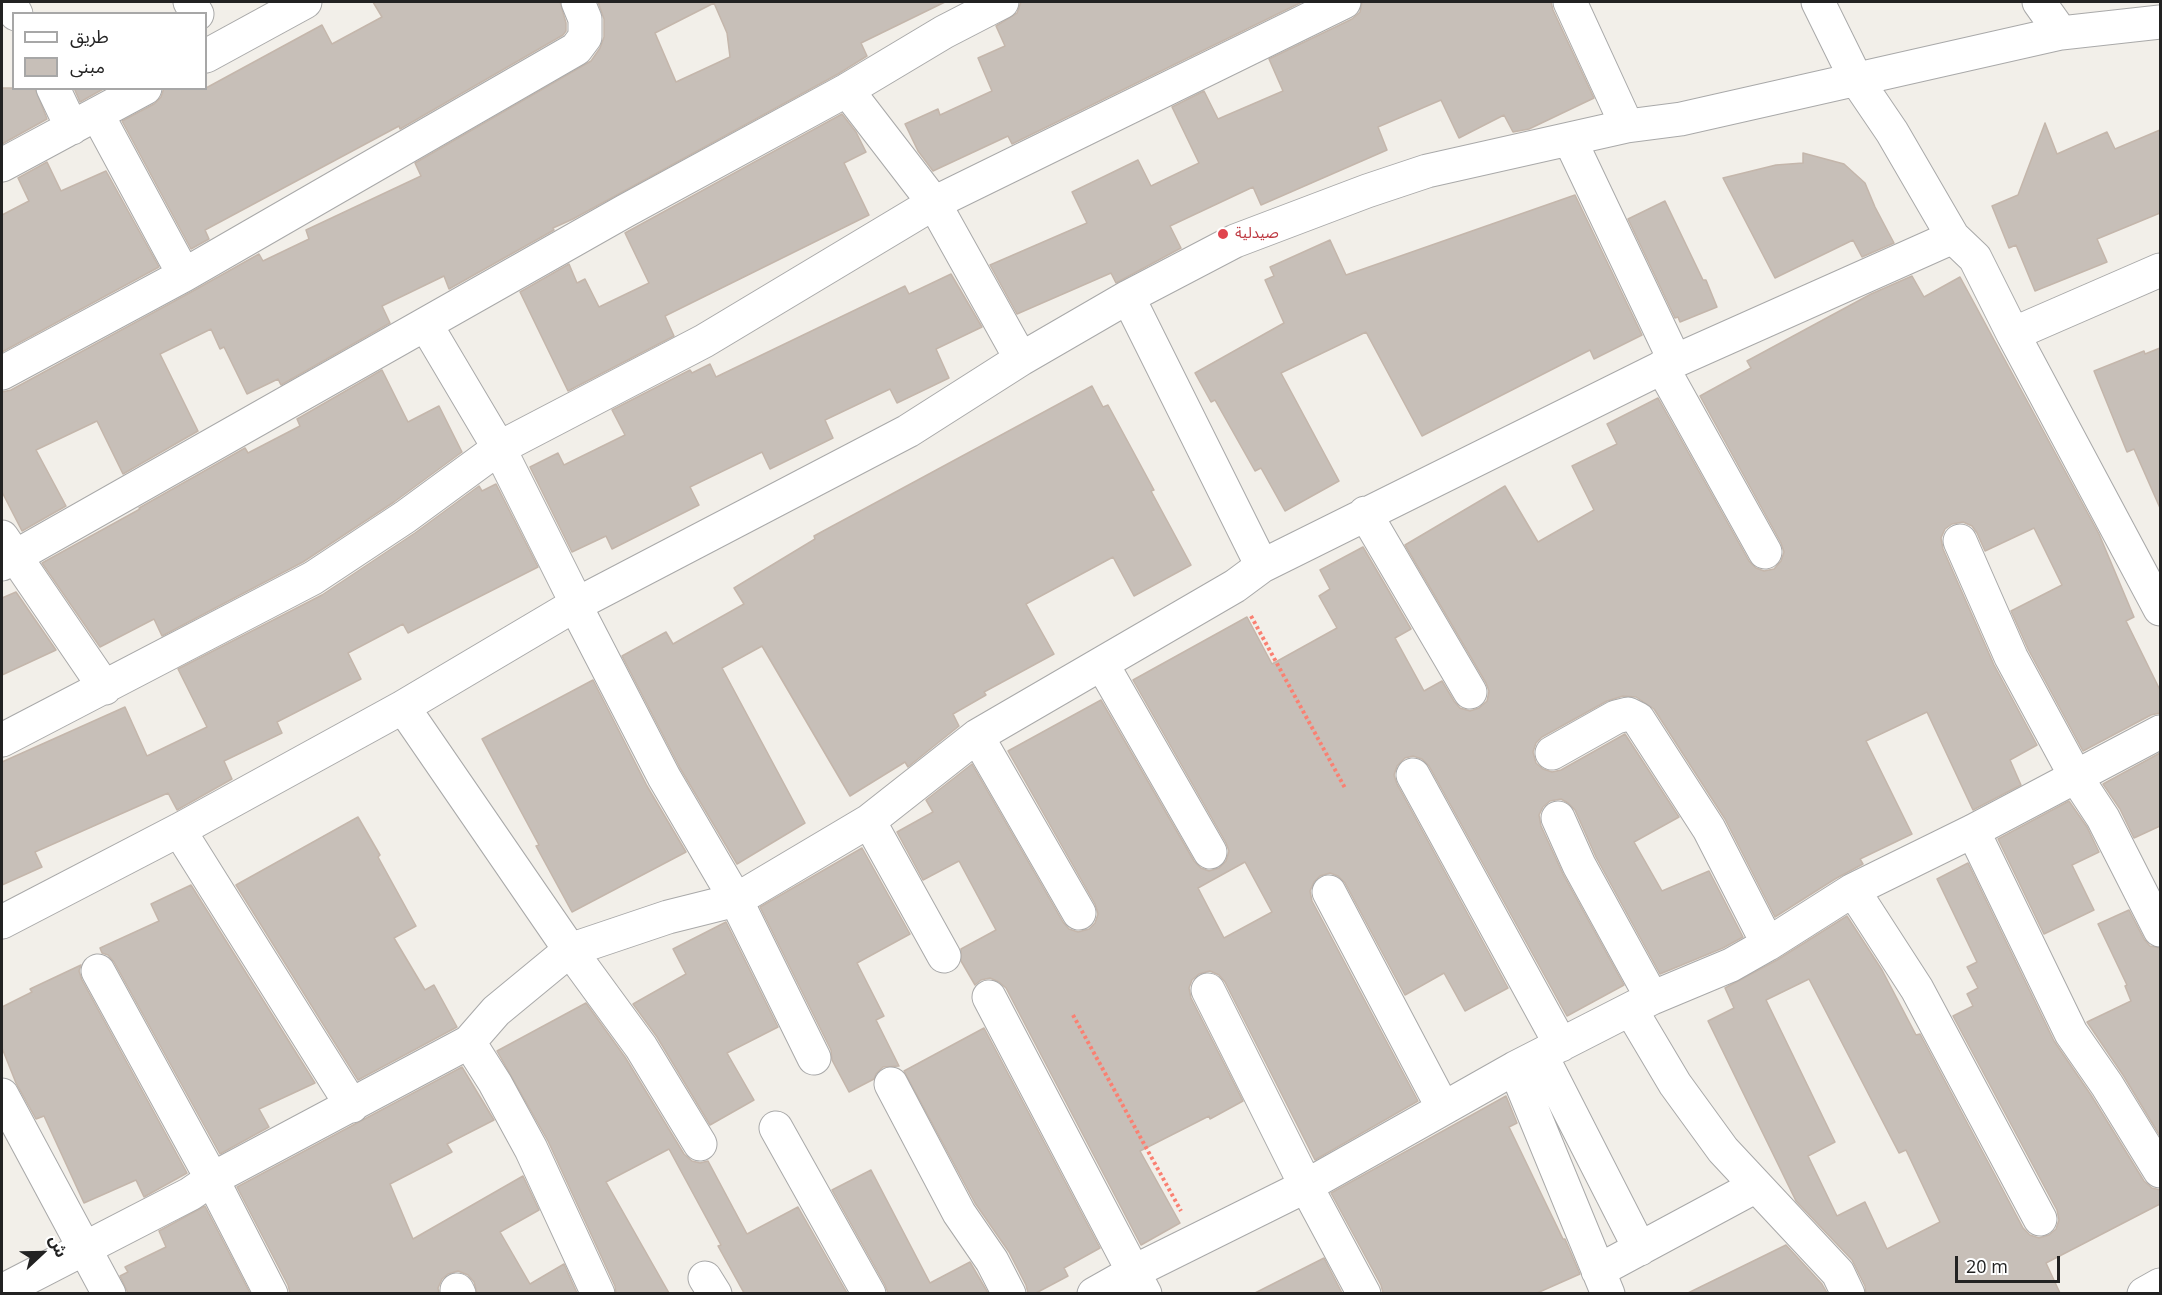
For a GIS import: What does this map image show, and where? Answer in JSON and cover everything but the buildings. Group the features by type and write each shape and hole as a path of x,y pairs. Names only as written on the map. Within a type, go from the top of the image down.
{"street":[{"path":"209,45 305,2"},
{"path":"2,373 184,275 576,48 585,37 585,20 578,2"},
{"path":"105,687 6,553 426,325 615,216 847,90 944,32 1002,2"},
{"path":"2,740 313,578 405,517 499,448 704,341 934,203 1344,2"},
{"path":"1570,2 1627,126"},
{"path":"1818,2 1856,79 1892,132 1953,237 1975,258 2013,334 2160,609"},
{"path":"2039,2 2061,33"},
{"path":"2,922 179,830 403,707 576,605 908,431 1021,359 1128,297 1235,240 1366,191 1427,171 1627,126 1681,118 2061,33 2160,22"},
{"path":"54,90 84,121 184,275"},
{"path":"2,165 141,90"},
{"path":"847,90 934,203 1021,359"},
{"path":"1569,140 1669,364 1765,552"},
{"path":"2,1291 190,1194 212,1179 469,1042 495,1011 570,950 668,917 736,900 869,821 977,736 1235,586 1262,566 1669,364 1953,237"},
{"path":"2013,334 2160,270"},
{"path":"1128,297 1262,566"},
{"path":"426,325 499,448 664,777 736,900 814,1058"},
{"path":"1365,513 1470,692"},
{"path":"1960,541 2011,657 2076,777 2103,818 2160,930"},
{"path":"1102,663 1210,852"},
{"path":"403,707 570,950 641,1047 700,1144"},
{"path":"1552,753 1616,717 1628,714 1638,719 1709,829 1768,944"},
{"path":"1094,1293 1139,1282 1197,1240 1306,1186 1539,1056 1641,1004 1731,965 1853,890 1973,831 2160,732"},
{"path":"977,736 1079,913"},
{"path":"1413,775 1539,1056 1640,1249"},
{"path":"1558,818 1675,1084 1723,1150 1838,1273 1848,1293"},
{"path":"869,821 944,956"},
{"path":"179,830 352,1106"},
{"path":"1973,831 2071,1033 2107,1084 2160,1171"},
{"path":"1853,890 1917,989 2040,1220"},
{"path":"1329,892 1443,1108"},
{"path":"98,971 212,1179 271,1293"},
{"path":"1208,990 1306,1186 1364,1293"},
{"path":"989,997 1139,1282"},
{"path":"469,1042 495,1083 531,1149 598,1293"},
{"path":"1539,1056 1603,1282 1640,1249 1756,1186"},
{"path":"891,1084 959,1213 992,1261 1009,1293"},
{"path":"2,1095 109,1293"},
{"path":"776,1128 869,1293"},
{"path":"2144,1293 2160,1285"}],"path":[{"path":"1235,586 1345,788"},
{"path":"1073,1015 1197,1240"}],"place":[{"name":"صيدلية","path":"1223,234"}]}
